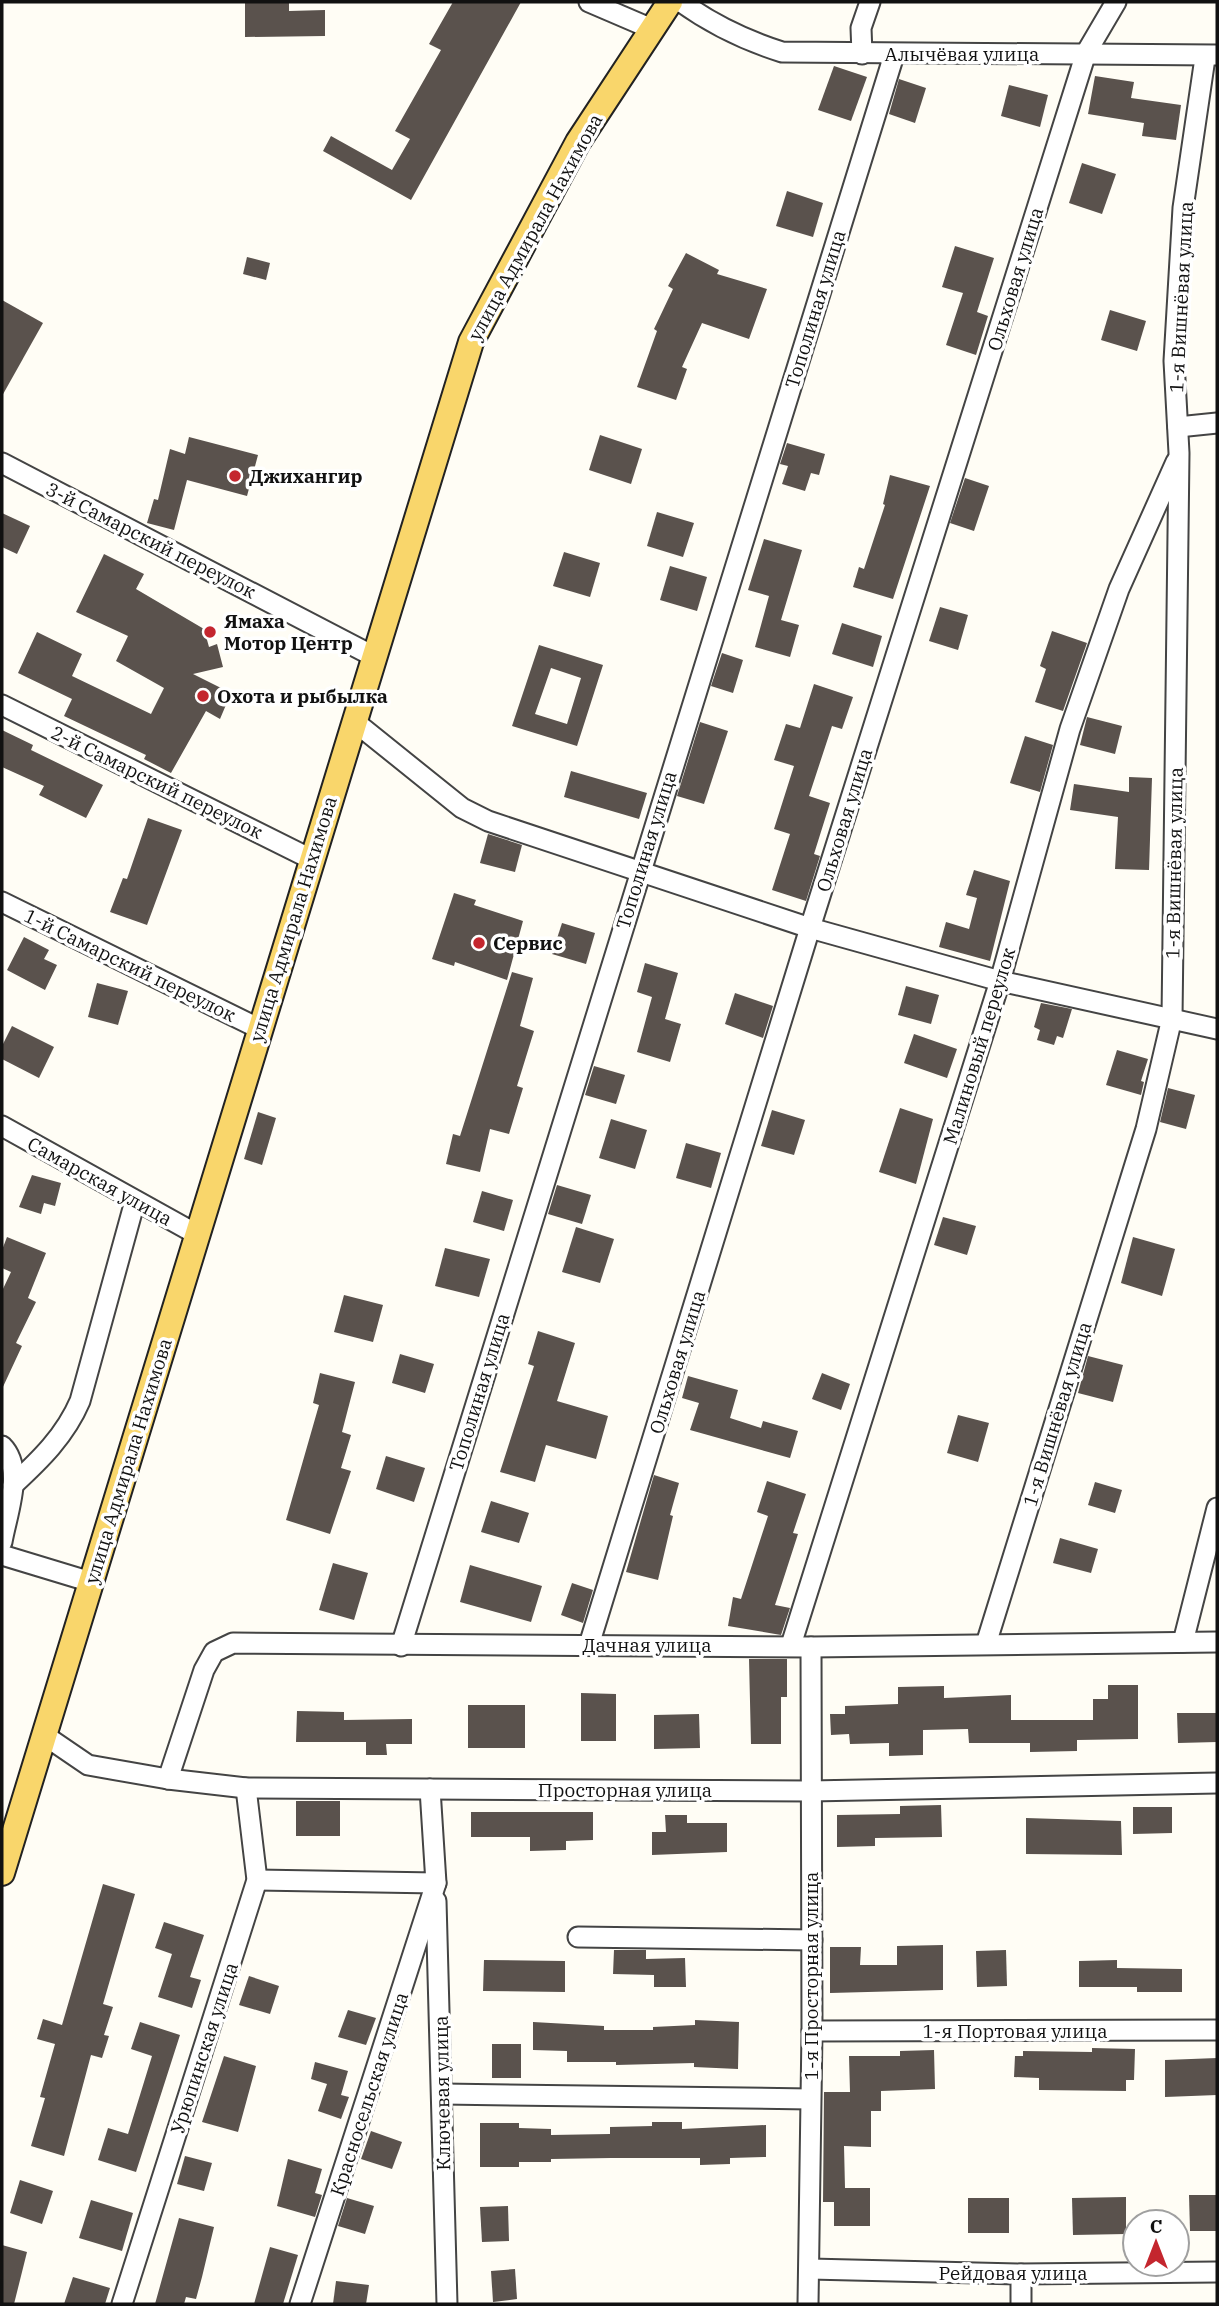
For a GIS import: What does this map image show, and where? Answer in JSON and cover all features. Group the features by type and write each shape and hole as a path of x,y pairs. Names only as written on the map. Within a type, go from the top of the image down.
{"main road":[{"name":"улица Адмирала Нахимова","path":"2,1873 198,1235 258,1028 313,860 471,342 578,142 670,2"}],"street":[{"path":"589,2 652,29"},
{"name":"Алычёвая улица","path":"681,2 713,24 746,41 782,52 1211,56"},
{"path":"862,54 861,28 870,2"},
{"name":"Ольховая улица","path":"589,1645 810,928 1086,53 1116,2"},
{"name":"Тополиная улица","path":"401,1646 639,870 894,55"},
{"name":"1-я Вишнёвая улица","path":"986,1644 1146,1129 1172,1018 1179,453 1174,361 1183,208 1211,56"},
{"path":"1178,427 1217,423"},
{"name":"Малиновый переулок","path":"801,1646 1000,981 1070,729 1119,589 1179,453"},
{"name":"3-й Самарский переулок","path":"2,463 374,657"},
{"name":"2-й Самарский переулок","path":"2,705 313,860"},
{"path":"355,722 471,812 488,821 810,928 1000,981 1217,1029"},
{"name":"1-й Самарский переулок","path":"2,902 258,1028"},
{"name":"Самарская улица","path":"2,1126 198,1235"},
{"path":"13,1485 57,1441 70,1424 80,1401 135,1200"},
{"path":"2,1446 12,1456 13,1485 2,1542"},
{"path":"1183,1643 1212,1546 1217,1507"},
{"path":"2,1555 91,1582"},
{"name":"Дачная улица","path":"168,1779 196,1690 214,1652 233,1643 401,1646 801,1646 1217,1642"},
{"name":"1-я Просторная улица","path":"801,1646 810,1791 813,2031 808,2304"},
{"name":"Просторная улица","path":"44,1735 88,1765 168,1779 246,1788 810,1791 1217,1783"},
{"name":"Урюпинская улица","path":"122,2304 257,1880 246,1788"},
{"name":"Ключевая улица","path":"430,1789 443,2094 447,2304"},
{"path":"257,1880 436,1883"},
{"name":"Красносельская улица","path":"300,2304 436,1883"},
{"path":"578,1937 812,1940"},
{"name":"1-я Портовая улица","path":"813,2031 1217,2030"},
{"path":"443,2094 810,2099"},
{"name":"Рейдовая улица","path":"810,2269 1021,2274 1217,2272"},
{"path":"1021,2274 1021,2304"}],"building":[{"path":"245,2 289,2 289,11 325,10 325,36 245,37"},
{"path":"453,2 521,2 411,200 323,151 331,136 392,170 410,139 395,131 441,50 429,44"},
{"path":"834,66 867,77 851,121 818,110"},
{"path":"1095,76 1134,82 1131,98 1181,105 1176,140 1142,136 1144,123 1088,114"},
{"path":"899,79 926,88 915,123 889,114"},
{"path":"1009,85 1048,95 1040,127 1001,116"},
{"path":"1082,163 1116,174 1102,214 1069,203"},
{"path":"787,191 823,203 813,237 776,226"},
{"path":"955,246 994,258 977,312 988,316 976,355 946,345 963,293 942,287"},
{"path":"686,253 719,270 717,274 767,289 749,339 702,323 682,367 687,369 676,400 637,387 657,331 654,329 673,289 668,286"},
{"path":"247,257 270,263 266,280 243,274"},
{"path":"2,300 43,323 2,396"},
{"path":"1110,310 1146,321 1137,351 1101,340"},
{"path":"600,435 642,449 631,484 589,470"},
{"path":"189,437 258,455 247,496 187,480 174,530 147,523 154,499 158,500 170,449 185,454"},
{"path":"787,443 825,454 819,475 811,473 805,491 782,484 788,466 780,464"},
{"path":"890,475 930,486 893,599 853,587 859,567 864,569 885,505 883,504"},
{"path":"965,478 989,486 974,531 950,523"},
{"path":"657,512 694,523 683,557 647,546"},
{"path":"2,513 30,526 17,554 2,547"},
{"path":"764,539 802,550 781,620 799,625 790,657 755,647 769,596 748,590"},
{"path":"564,552 600,563 590,597 553,586"},
{"path":"104,554 144,574 136,589 204,629 209,647 217,644 223,667 193,674 231,693 220,719 206,711 171,773 144,759 146,755 64,716 72,699 18,673 37,632 82,654 72,676 151,714 164,688 116,661 128,636 76,612"},
{"path":"670,566 707,577 697,611 660,600"},
{"path":"940,607 968,615 958,650 929,641"},
{"path":"842,623 882,636 873,667 832,654"},
{"path":"1052,631 1087,643 1063,711 1035,702 1046,669 1040,666"},
{"path":"539,645 603,665 577,746 512,726","holes":["551,668 581,678 567,724 535,714"]},
{"path":"722,653 743,660 733,693 711,686"},
{"path":"814,684 853,697 842,729 832,726 809,796 830,803 814,854 820,856 806,901 772,890 790,834 774,829 794,766 774,760 786,724 800,728"},
{"path":"1087,717 1122,726 1115,754 1080,745"},
{"path":"700,722 728,731 704,804 677,796"},
{"path":"2,730 33,745 31,750 103,785 86,818 39,795 44,786 2,767"},
{"path":"1025,736 1053,745 1040,792 1010,783"},
{"path":"571,771 647,793 639,819 564,797"},
{"path":"1129,777 1152,778 1149,870 1115,869 1118,817 1070,810 1074,784 1129,792"},
{"path":"148,818 182,830 147,925 110,912 123,878 127,879"},
{"path":"488,834 522,845 515,872 480,863"},
{"path":"974,870 1010,881 990,961 939,947 946,922 969,929 977,898 966,895"},
{"path":"454,893 476,900 474,905 523,921 507,980 455,962 454,966 432,959"},
{"path":"562,923 595,933 586,964 552,954"},
{"path":"24,937 49,950 44,959 57,965 45,990 7,970"},
{"path":"645,963 678,973 665,1019 681,1024 670,1062 637,1052 652,997 637,992"},
{"path":"512,972 533,978 520,1026 534,1031 517,1086 523,1088 509,1134 490,1129 480,1172 446,1164 453,1134 460,1136"},
{"path":"97,983 128,991 118,1025 88,1017"},
{"path":"906,986 939,995 931,1024 898,1015"},
{"path":"735,993 773,1006 763,1038 725,1024"},
{"path":"1041,1003 1072,1009 1063,1038 1057,1036 1054,1045 1037,1040 1040,1030 1034,1027"},
{"path":"12,1026 54,1047 39,1078 2,1059 2,1046"},
{"path":"914,1034 957,1049 947,1078 904,1063"},
{"path":"1117,1050 1148,1059 1141,1081 1144,1082 1141,1095 1106,1085"},
{"path":"594,1066 625,1075 616,1104 585,1095"},
{"path":"1168,1088 1195,1095 1186,1129 1160,1122"},
{"path":"900,1108 933,1119 916,1184 879,1172"},
{"path":"772,1110 805,1120 794,1155 761,1146"},
{"path":"258,1112 276,1118 262,1165 244,1159"},
{"path":"611,1119 647,1130 635,1169 599,1158"},
{"path":"686,1143 721,1153 711,1188 676,1178"},
{"path":"32,1175 61,1183 55,1206 44,1203 41,1214 19,1207"},
{"path":"557,1185 591,1195 582,1224 548,1214"},
{"path":"482,1191 513,1200 504,1231 473,1222"},
{"path":"943,1217 976,1226 967,1255 934,1245"},
{"path":"576,1227 614,1239 600,1283 562,1272"},
{"path":"7,1237 46,1253 28,1298 36,1302 16,1343 22,1346 2,1389 2,1291 11,1272 2,1268 2,1250"},
{"path":"1133,1237 1175,1249 1162,1296 1121,1283"},
{"path":"445,1248 490,1259 479,1297 435,1286"},
{"path":"344,1295 383,1305 373,1342 334,1332"},
{"path":"538,1331 575,1343 557,1401 608,1416 596,1459 546,1445 535,1482 500,1472 534,1366 528,1364"},
{"path":"400,1354 434,1364 425,1393 392,1383"},
{"path":"1088,1356 1123,1365 1113,1402 1078,1393"},
{"path":"320,1373 355,1382 342,1432 351,1435 341,1468 351,1471 330,1534 286,1520 319,1405 313,1403"},
{"path":"822,1373 850,1384 841,1410 812,1399"},
{"path":"688,1376 738,1390 730,1418 761,1428 763,1421 798,1431 790,1458 690,1430 699,1403 682,1398"},
{"path":"958,1415 989,1423 978,1462 947,1453"},
{"path":"386,1456 425,1468 414,1502 376,1489"},
{"path":"654,1475 679,1483 658,1580 626,1572"},
{"path":"767,1481 806,1494 793,1533 798,1534 775,1605 790,1608 781,1635 728,1626 733,1597 741,1599 768,1516 757,1512"},
{"path":"1095,1482 1122,1490 1115,1513 1088,1505"},
{"path":"491,1501 529,1513 519,1543 481,1532"},
{"path":"1060,1538 1098,1549 1091,1573 1053,1563"},
{"path":"333,1563 368,1573 354,1620 319,1610"},
{"path":"470,1565 542,1586 531,1622 460,1602"},
{"path":"572,1583 593,1590 583,1623 561,1615"},
{"path":"749,1659 787,1659 787,1697 781,1697 781,1744 751,1744"},
{"path":"1108,1685 1138,1685 1138,1739 1077,1740 1077,1751 1030,1752 1030,1743 969,1743 968,1729 923,1730 923,1755 889,1756 889,1743 850,1744 849,1734 831,1735 830,1714 845,1714 845,1706 898,1704 898,1687 944,1686 944,1698 1011,1695 1011,1720 1093,1720 1093,1699 1108,1699"},
{"path":"581,1693 616,1694 616,1741 581,1741"},
{"path":"468,1705 525,1705 525,1748 468,1748"},
{"path":"297,1711 344,1712 344,1720 412,1719 412,1744 386,1744 387,1755 366,1755 366,1742 296,1742"},
{"path":"1177,1713 1217,1713 1217,1742 1178,1743"},
{"path":"699,1714 700,1748 654,1749 654,1715"},
{"path":"296,1801 340,1801 340,1836 296,1836"},
{"path":"941,1805 942,1837 875,1838 875,1846 837,1847 837,1815 900,1814 900,1806"},
{"path":"1133,1807 1172,1807 1172,1833 1133,1834"},
{"path":"471,1812 593,1812 593,1840 566,1841 566,1850 530,1851 530,1837 471,1837"},
{"path":"665,1815 687,1815 687,1823 727,1823 727,1852 652,1855 652,1832 666,1832"},
{"path":"1026,1818 1121,1821 1122,1855 1026,1854"},
{"path":"103,1884 135,1894 103,2004 113,2007 104,2035 109,2036 102,2058 91,2055 64,2156 31,2146 45,2098 40,2097 55,2044 37,2039 43,2019 62,2025"},
{"path":"164,1922 204,1935 190,1977 201,1980 192,2008 158,1997 172,1954 155,1948"},
{"path":"943,1945 943,1990 830,1993 830,1947 861,1947 860,1965 897,1965 897,1946"},
{"path":"614,1950 646,1950 646,1959 685,1958 686,1987 654,1987 654,1975 613,1974"},
{"path":"1006,1950 1007,1986 977,1987 976,1951"},
{"path":"484,1960 565,1961 565,1992 483,1991"},
{"path":"1117,1960 1117,1968 1182,1969 1182,1992 1137,1992 1137,1987 1079,1987 1079,1961"},
{"path":"249,1976 279,1986 270,2014 239,2005"},
{"path":"348,2010 376,2018 366,2045 338,2037"},
{"path":"695,2020 739,2022 738,2069 694,2067 694,2063 616,2065 616,2062 567,2062 567,2051 533,2050 533,2022 604,2026 604,2030 653,2030 653,2027 695,2025"},
{"path":"140,2022 180,2035 136,2172 98,2160 108,2128 128,2134 152,2056 131,2049"},
{"path":"492,2044 521,2044 521,2078 492,2078"},
{"path":"1092,2048 1135,2049 1134,2080 1126,2080 1126,2091 1039,2090 1039,2078 1014,2077 1015,2056 1023,2056 1023,2051 1092,2052"},
{"path":"934,2050 935,2089 881,2091 881,2111 871,2111 871,2147 844,2146 845,2188 870,2188 870,2226 834,2226 834,2202 823,2202 824,2092 850,2092 849,2056 900,2056 900,2051"},
{"path":"224,2056 256,2066 238,2132 202,2122"},
{"path":"1217,2058 1217,2095 1165,2097 1165,2060"},
{"path":"315,2062 348,2071 341,2095 349,2097 341,2119 318,2111 327,2084 311,2079"},
{"path":"652,2122 682,2122 682,2129 766,2125 766,2157 730,2158 730,2164 700,2165 700,2158 611,2158 551,2159 551,2162 519,2162 519,2167 480,2167 480,2123 519,2123 519,2128 551,2129 551,2135 610,2134 610,2127 652,2126"},
{"path":"371,2131 402,2142 392,2169 361,2159"},
{"path":"185,2156 212,2163 204,2191 177,2184"},
{"path":"288,2159 322,2169 315,2193 322,2195 315,2217 277,2206"},
{"path":"20,2180 53,2191 42,2224 10,2213"},
{"path":"1189,2195 1217,2195 1217,2231 1191,2231"},
{"path":"1126,2197 1126,2208 1121,2208 1121,2234 1073,2235 1072,2198"},
{"path":"347,2198 374,2206 365,2234 338,2226"},
{"path":"968,2198 1009,2198 1009,2233 968,2233"},
{"path":"91,2200 133,2213 122,2251 79,2238"},
{"path":"508,2206 509,2241 482,2242 480,2207"},
{"path":"179,2218 214,2227 196,2299 186,2297 184,2304 155,2304"},
{"path":"2,2245 27,2252 14,2304 2,2304"},
{"path":"270,2247 298,2255 283,2304 254,2304"},
{"path":"515,2269 517,2299 493,2302 491,2271"},
{"path":"73,2277 110,2288 105,2304 64,2304"},
{"path":"336,2281 369,2285 366,2304 333,2304"}],"place":[{"name":"Джихангир","path":"235,476"},
{"name":"Ямаха Мотор Центр","path":"210,632"},
{"name":"Охота и рыбылка","path":"203,696"},
{"name":"Сервис","path":"479,943"}]}
